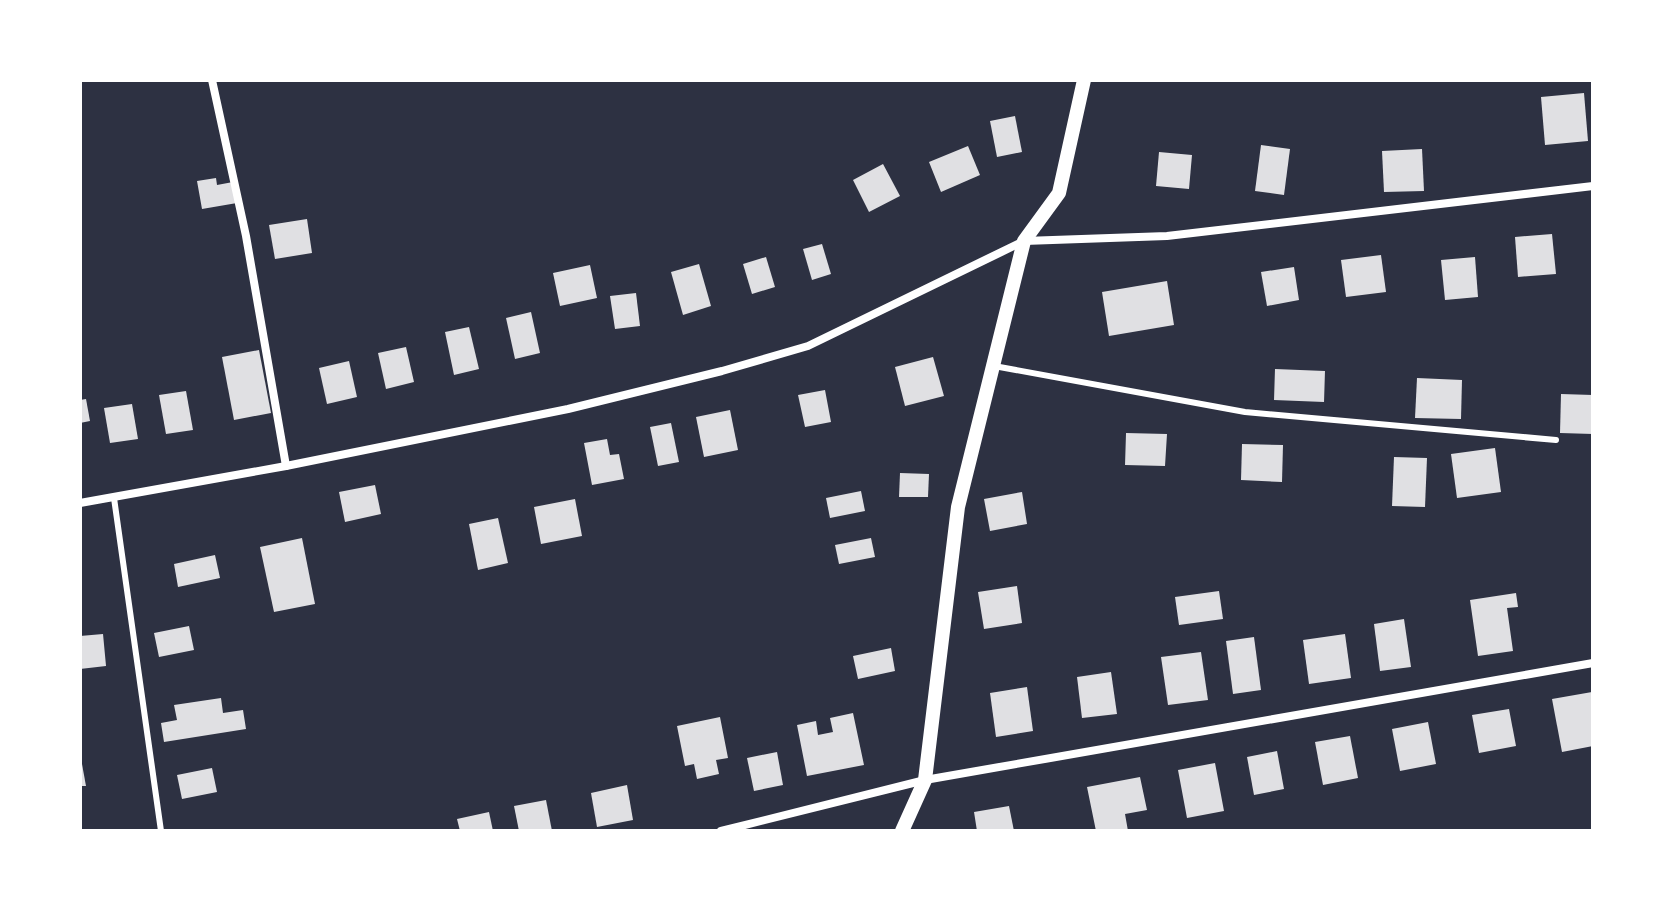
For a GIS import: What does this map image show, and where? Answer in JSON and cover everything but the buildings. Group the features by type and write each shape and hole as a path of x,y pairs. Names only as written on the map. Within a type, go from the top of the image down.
{"street":[{"path":"212,80 246,236 286,466"},
{"path":"902,831 925,780 958,507 1024,241 1059,193 1084,80"},
{"path":"80,503 286,466 568,409 808,346 1024,241 1167,236 1593,186"},
{"path":"721,831 925,780 1593,663"}],"lane":[{"path":"994,366 1245,412 1556,440"},
{"path":"114,498 161,831"}]}
